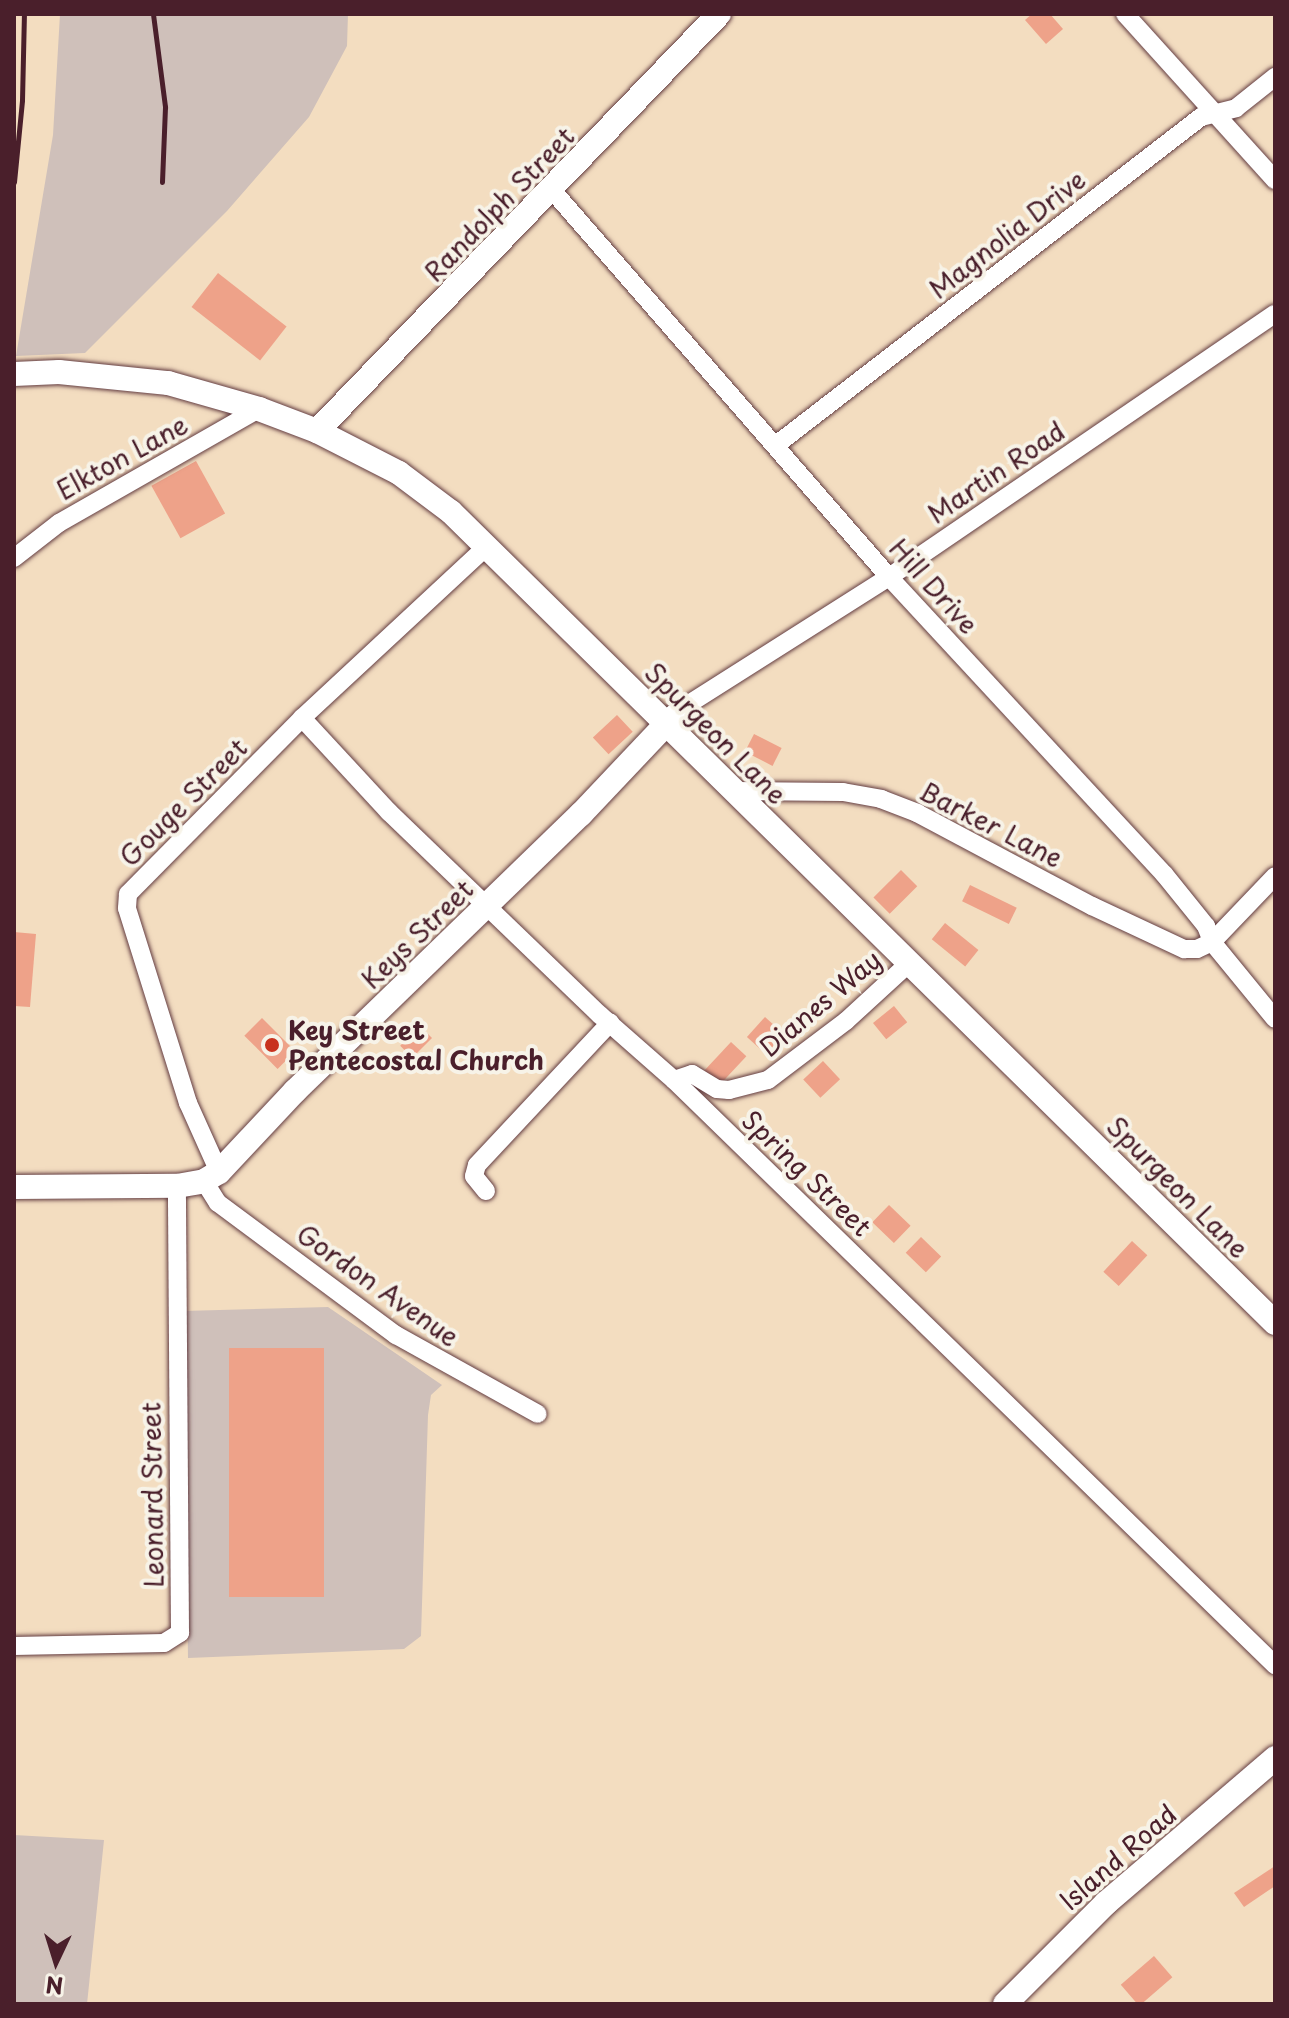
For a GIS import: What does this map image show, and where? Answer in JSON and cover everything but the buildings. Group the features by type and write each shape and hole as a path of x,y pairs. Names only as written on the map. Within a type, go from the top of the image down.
{"street":[{"name":"Randolph Street","path":"317,431 719,14"},
{"path":"1125,14 1275,180"},
{"name":"Magnolia Drive","path":"776,445 1201,117 1236,108 1275,77"},
{"name":"Hill Drive","path":"552,190 889,577 1164,874 1206,926 1212,942 1275,1019"},
{"name":"Martin Road","path":"666,724 673,714 889,577 1275,314"},
{"name":"Spurgeon Lane","path":"14,374 71,372 168,383 259,409 317,431 399,473 488,545 733,791 1275,1323"},
{"name":"Elkton Lane","path":"14,558 59,523 259,409"},
{"name":"Gouge Street","path":"212,1177 126,903 128,894 302,718 488,545"},
{"name":"Spring Street","path":"302,718 389,812 674,1080 1275,1665"},
{"name":"Keys Street","path":"212,1177 666,724"},
{"name":"Barker Lane","path":"733,791 843,792 881,799 917,813 1156,937 1184,949 1197,949 1212,942"},
{"path":"1212,942 1275,876"},
{"name":"Dianes Way","path":"674,1080 692,1074 717,1089 729,1090 768,1080 846,1021 909,963"},
{"path":"486,1191 474,1176 477,1165 610,1023"},
{"path":"14,1187 177,1186 212,1177"},
{"name":"Gordon Avenue","path":"212,1177 218,1203 396,1335 538,1414"},
{"name":"Leonard Street","path":"14,1646 164,1643 180,1633 177,1186"},
{"name":"Island Road","path":"1005,2004 1106,1903 1275,1758"}],"shaded area":[{"path":"60,14 348,14 347,46 309,117 227,211 85,353 16,356 53,135"},
{"path":"328,1307 442,1385 431,1395 428,1415 421,1636 404,1649 188,1658 183,1311"},
{"path":"14,1835 104,1840 87,2004 14,2004"}],"railway":[{"path":"14,182 22,100 24,14"},
{"path":"153,14 165,107 162,182"}],"place":[{"name":"Key Street Pentecostal Church","path":"272,1045"}]}
